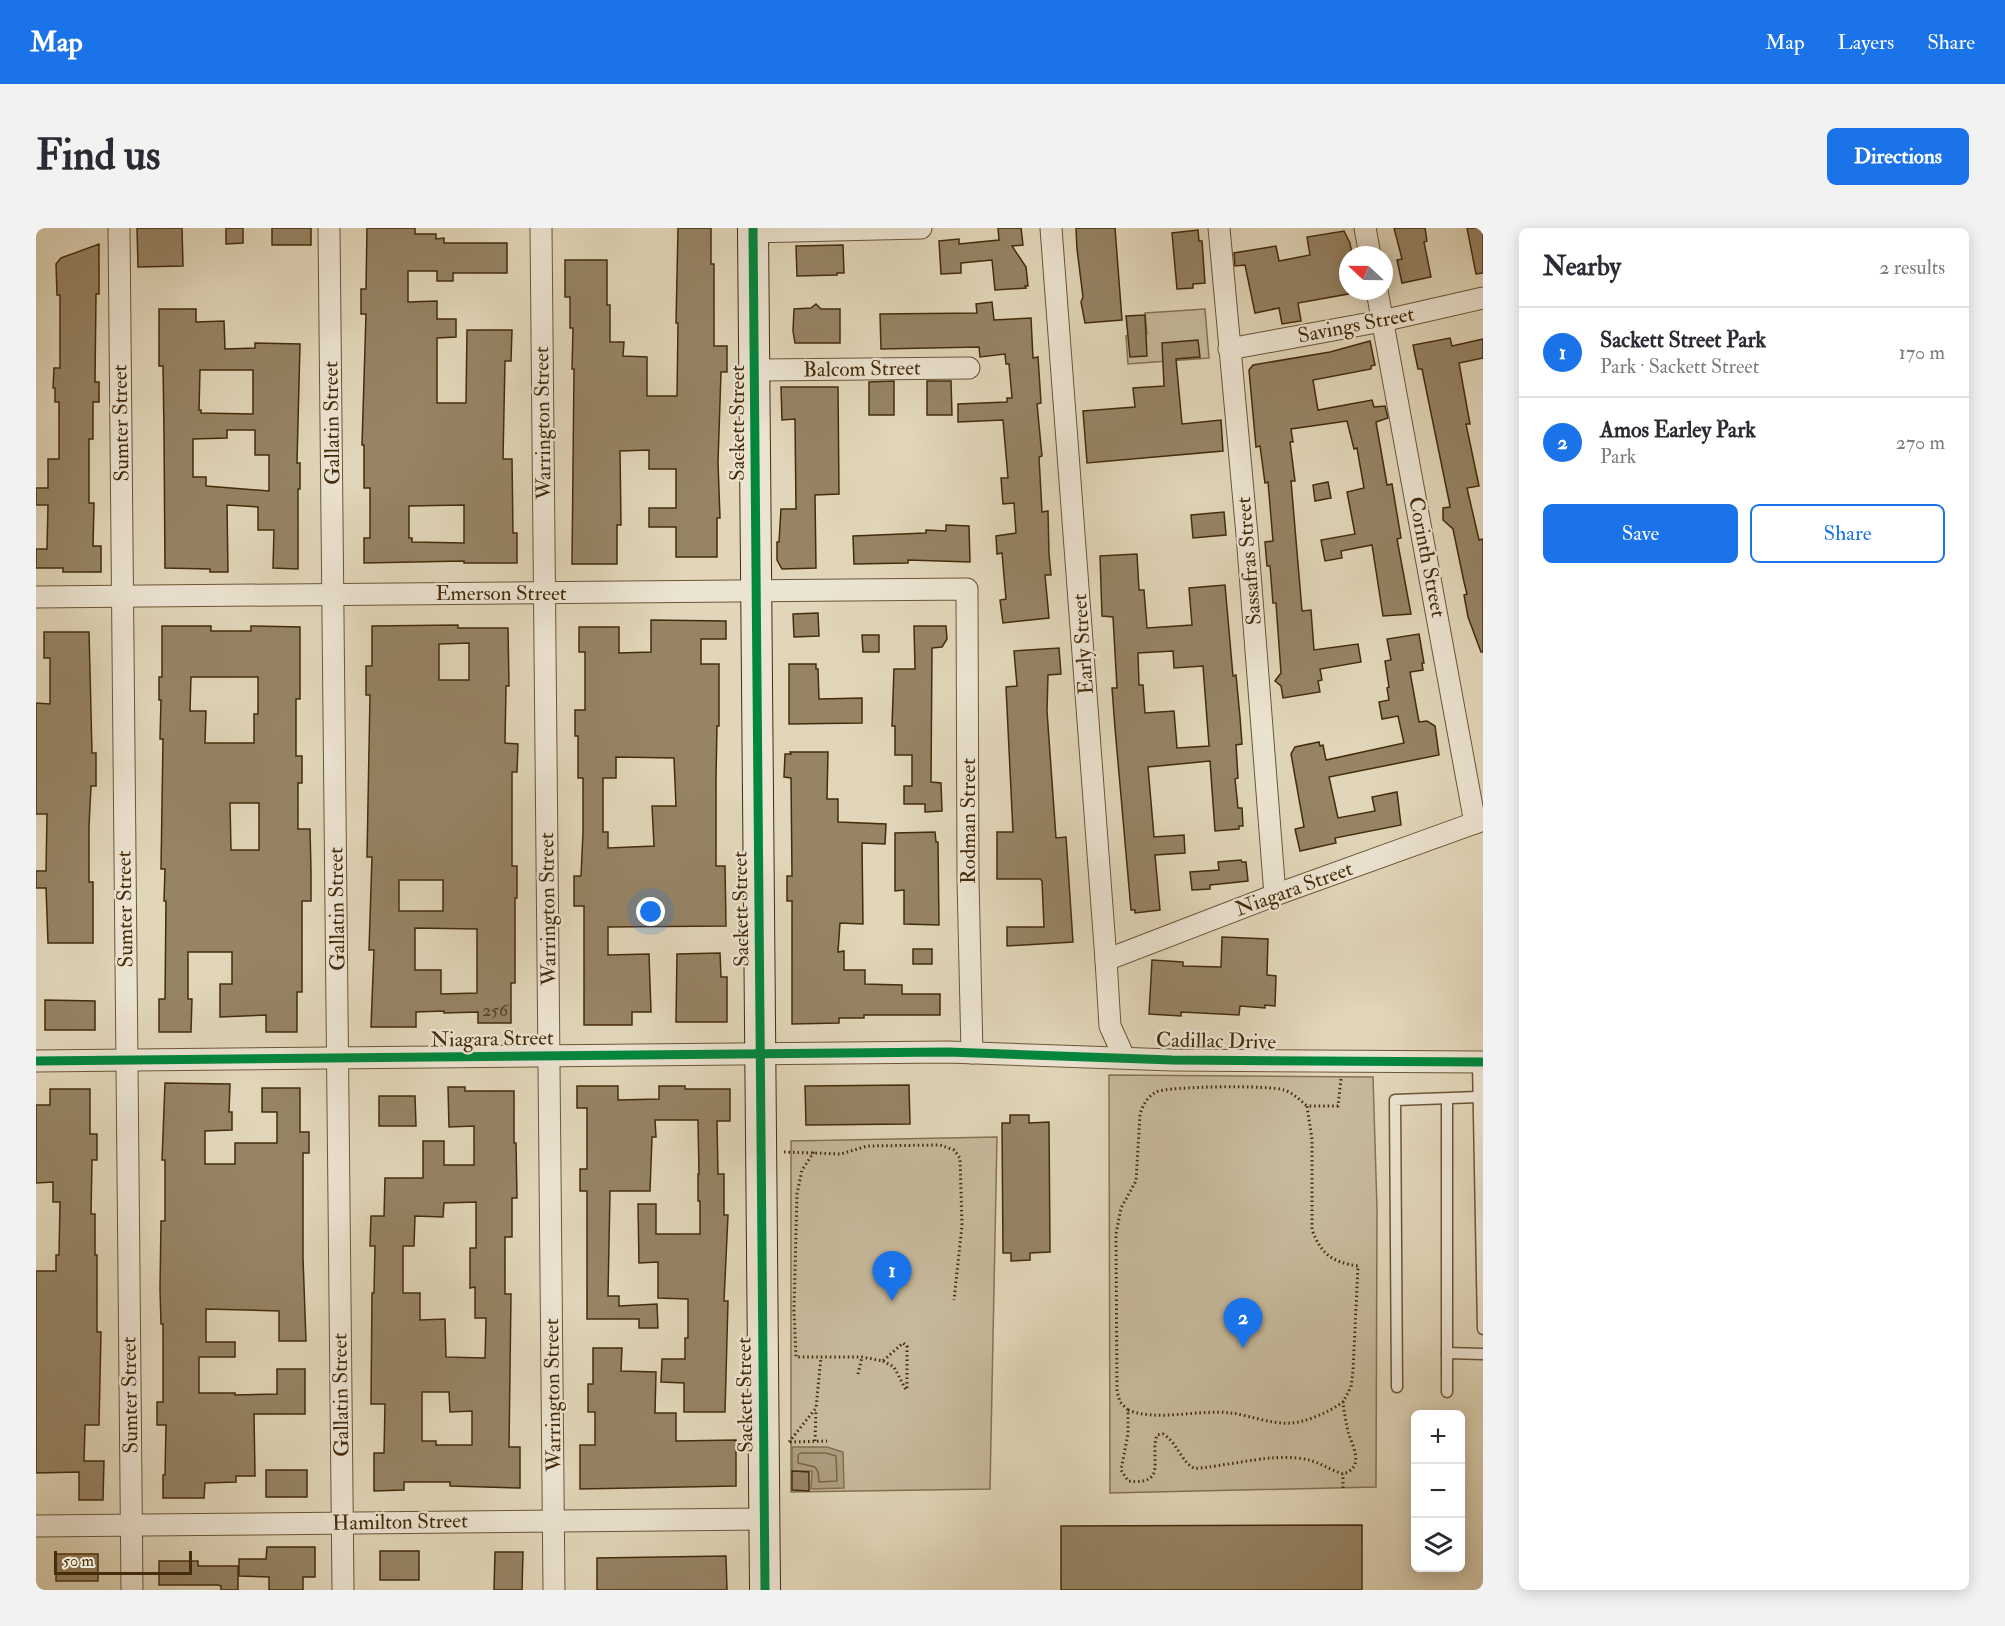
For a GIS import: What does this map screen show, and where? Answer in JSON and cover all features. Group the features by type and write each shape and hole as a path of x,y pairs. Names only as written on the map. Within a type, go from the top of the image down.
{"street":[{"name":"Sumter Street","path":"119,228 132,1590"},
{"name":"Gallatin Street","path":"330,228 343,1590"},
{"name":"Warrington Street","path":"541,228 554,1590"},
{"path":"753,230 921,228"},
{"name":"Early Street","path":"1051,228 1110,1026 1124,1057"},
{"name":"Sassafras Street","path":"1219,228 1247,535 1275,895"},
{"path":"1365,228 1368,246"},
{"name":"Sackett Street","path":"753,230 761,1152 776,1442 764,1519 765,1590"},
{"name":"Savings Street","path":"1229,349 1382,321 1483,298"},
{"name":"Corinth Street","path":"1378,300 1479,822"},
{"name":"Balcom Street","path":"754,370 969,368"},
{"name":"Emerson Street","path":"36,597 967,589"},
{"name":"Rodman Street","path":"967,589 968,879 972,1053"},
{"name":"Niagara Street","path":"1106,960 1275,895 1479,822"},
{"name":"Niagara Street","path":"36,1061 948,1052"},
{"name":"Cadillac Drive","path":"948,1052 1172,1060 1480,1062"},
{"name":"Hamilton Street","path":"36,1526 764,1519"}],"lane":[{"path":"1480,1062 1478,1097 1481,1122 1483,1329"},
{"path":"1397,1387 1395,1100 1478,1097"},
{"path":"1447,1099 1447,1392"},
{"path":"1447,1353 1483,1354"}],"path":[{"path":"1307,1106 1312,1139 1312,1230 1316,1240 1332,1260 1358,1266 1351,1387 1342,1402 1333,1409 1290,1423 1230,1413 1157,1414 1136,1413 1128,1410 1120,1402 1118,1391 1116,1234 1120,1208 1136,1181 1140,1114 1143,1105 1149,1097 1164,1089 1273,1087 1294,1095 1307,1106 1338,1106 1341,1077"},
{"path":"761,1152 841,1154 867,1146 940,1145 954,1150 960,1158 962,1226 954,1300"},
{"path":"814,1152 802,1170 797,1194 794,1310 796,1357 862,1357 883,1361 894,1366 907,1391 907,1346 903,1343 883,1361"},
{"path":"815,1441 821,1357"},
{"path":"858,1374 862,1357"},
{"path":"1128,1410 1128,1434 1120,1470 1128,1481 1145,1481 1150,1477 1156,1464 1157,1435 1163,1434 1175,1443 1187,1463 1194,1468 1201,1469 1228,1463 1273,1458 1307,1459 1343,1474 1349,1472 1354,1466 1357,1457 1348,1431 1342,1402"},
{"path":"776,1442 816,1408"},
{"path":"776,1442 827,1441"},
{"path":"1343,1474 1343,1488"}],"shaded area":[{"path":"1205,309 1209,358 1128,364 1126,336 1147,334 1145,313"},
{"path":"1109,1075 1373,1077 1377,1209 1376,1487 1110,1493"},
{"path":"997,1137 990,1489 791,1492 791,1141"}],"water":[{"path":"792,1447 827,1447 843,1452 844,1488 811,1489 812,1471 792,1471"}],"building":[{"path":"137,228 182,228 183,266 138,267"},
{"path":"226,228 243,228 243,243 226,244"},
{"path":"272,228 311,228 311,245 272,245"},
{"path":"367,228 415,228 415,234 436,234 436,239 444,238 444,243 507,243 507,273 453,273 453,281 437,281 437,271 408,271 408,302 437,301 437,319 456,319 456,337 437,338 437,403 466,403 467,330 512,330 511,361 505,361 503,459 512,459 513,533 517,533 517,563 464,563 464,561 364,563 364,538 370,538 370,488 364,488 364,445 362,445 366,314 361,314 361,289 366,289","holes":["464,505 464,543 412,542 412,538 409,538 409,506"]},
{"path":"678,228 711,228 711,264 714,264 714,346 727,346 727,372 721,372 718,462 720,518 717,518 717,557 676,557 676,527 649,527 649,508 676,508 676,469 649,469 649,450 620,451 621,525 617,525 617,564 572,564 574,369 572,369 573,328 570,328 570,297 565,297 565,260 607,260 610,342 624,342 623,356 647,357 647,396 677,396"},
{"path":"998,228 1021,228 1023,245 1012,246 1026,267 1028,286 1025,286 1026,288 995,290 992,260 961,263 961,273 941,274 939,241 959,239 959,244 999,240"},
{"path":"1076,228 1115,228 1122,320 1085,323 1081,302 1083,297"},
{"path":"1394,228 1425,228 1427,241 1424,242 1431,277 1402,283 1397,260 1402,259"},
{"path":"1467,228 1483,228 1483,273 1476,274"},
{"path":"1198,230 1199,241 1202,241 1205,283 1193,284 1193,288 1177,289 1172,233"},
{"path":"1344,231 1350,246 1339,246 1339,296 1298,303 1301,321 1282,324 1279,308 1255,313 1245,265 1235,266 1234,253 1276,246 1279,261 1310,255 1307,237"},
{"path":"99,244 95,382 99,382 99,402 93,402 93,439 89,439 89,503 94,503 93,546 101,546 101,572 63,572 63,568 36,568 36,549 47,549 48,505 36,505 36,488 48,488 48,459 59,459 59,402 55,402 55,388 53,388 54,368 60,368 60,295 57,295 56,264 61,258"},
{"path":"843,245 844,273 797,276 796,246"},
{"path":"992,302 994,320 1031,318 1033,358 1038,357 1041,403 1037,404 1042,456 1039,457 1042,512 1048,511 1051,575 1045,575 1049,618 1003,623 1000,600 1006,599 1002,553 997,554 996,536 1016,533 1014,503 1003,504 1001,478 1008,478 1003,420 958,422 958,404 1007,402 1007,398 1012,398 1009,364 1006,364 1005,354 980,357 979,347 881,349 880,314 977,313 976,304"},
{"path":"816,304 821,309 840,309 840,343 795,343 794,309 811,308"},
{"path":"159,309 196,309 196,322 224,321 225,349 255,348 255,343 300,344 297,463 300,463 298,569 273,568 274,530 258,530 258,507 227,505 228,572 210,572 210,569 165,568 163,366 159,366","holes":["200,370 253,370 253,414 201,413 199,410","227,430 255,430 255,455 269,455 269,491 206,486 206,477 193,477 193,439 227,438"]},
{"path":"1145,315 1147,356 1130,357 1126,316"},
{"path":"1450,338 1452,346 1483,339 1483,358 1459,363 1470,424 1466,424 1479,486 1467,488 1479,540 1483,539 1483,652 1481,652 1468,617 1464,595 1467,594 1453,529 1443,520 1443,508 1450,507 1449,501 1422,369 1418,369 1413,345"},
{"path":"1198,340 1200,357 1176,359 1182,424 1221,420 1223,451 1087,463 1083,411 1135,407 1133,388 1164,386 1162,343"},
{"path":"1370,341 1375,365 1371,366 1371,369 1313,380 1318,410 1372,400 1374,407 1385,406 1388,418 1376,422 1387,485 1392,484 1401,538 1397,539 1411,614 1383,616 1372,545 1341,551 1342,558 1325,561 1321,540 1355,534 1347,492 1364,488 1357,448 1354,449 1347,421 1291,429 1293,442 1290,442 1295,481 1291,481 1302,611 1311,610 1314,650 1358,644 1361,662 1320,669 1322,680 1318,681 1320,692 1283,698 1281,686 1275,681 1281,673 1276,603 1273,603 1270,566 1267,566 1265,542 1273,541 1268,482 1265,483 1260,446 1256,447 1249,370 1253,365 1330,352"},
{"path":"894,381 894,415 869,415 869,382"},
{"path":"927,381 951,381 952,415 927,415"},
{"path":"781,387 838,387 839,494 815,495 816,568 782,569 777,560 781,509 796,509 795,419 782,420"},
{"path":"1328,482 1331,498 1315,501 1313,485"},
{"path":"1224,512 1226,535 1193,538 1191,515"},
{"path":"946,525 969,526 970,562 908,560 908,563 854,564 853,536 926,533 926,530 946,531"},
{"path":"1137,554 1139,590 1144,590 1147,628 1192,625 1189,588 1225,585 1233,676 1236,675 1240,717 1242,744 1236,745 1238,778 1235,779 1238,808 1242,808 1243,826 1239,826 1239,829 1215,831 1210,761 1148,767 1154,837 1184,835 1185,853 1155,855 1160,910 1135,913 1135,910 1131,910 1112,688 1117,688 1113,617 1102,616 1100,556","holes":["1173,651 1174,668 1203,666 1209,746 1177,748 1174,711 1145,713 1143,685 1139,685 1138,653"]},
{"path":"818,613 819,636 794,637 793,614"},
{"path":"651,620 726,621 726,639 701,639 701,664 719,664 716,866 725,866 726,926 608,927 608,955 649,954 651,1012 632,1012 632,1025 584,1025 584,906 574,906 574,876 581,876 583,832 583,778 578,778 578,736 575,736 575,710 585,710 585,652 579,652 579,627 619,627 619,653 651,652","holes":["616,757 674,758 676,806 652,806 654,846 608,848 608,832 603,832 603,778 616,778"]},
{"path":"458,625 458,628 508,628 509,686 506,686 505,743 518,744 517,772 512,772 512,866 517,866 517,898 515,898 515,983 511,983 511,1023 478,1023 478,1012 444,1013 444,1011 416,1012 416,1027 371,1027 374,950 369,950 372,857 367,857 370,695 366,695 366,666 372,666 372,626","holes":["469,643 469,680 439,680 439,644","399,880 443,880 443,911 399,911","415,928 477,929 477,993 441,994 441,970 415,970"]},
{"path":"162,626 211,626 211,631 251,631 251,626 300,627 300,699 296,699 296,756 302,756 302,783 298,783 298,829 310,829 311,901 302,901 302,992 297,992 297,1032 266,1032 266,1015 220,1017 220,984 232,984 232,952 188,952 188,999 192,999 191,1032 159,1032 159,999 165,999 166,901 164,901 165,869 161,869 163,739 160,739 159,677 162,677","holes":["191,677 258,677 258,714 254,714 254,743 205,743 206,711 190,711","230,803 259,803 259,850 231,850"]},
{"path":"914,626 946,626 947,639 942,647 932,648 931,782 941,783 942,811 925,812 925,804 904,804 904,786 912,786 912,755 895,755 895,726 892,726 894,669 915,669"},
{"path":"44,632 89,632 92,753 96,753 96,786 91,786 89,826 89,882 93,882 93,943 48,943 46,888 36,888 36,871 46,871 47,814 36,814 36,703 50,704 50,658 44,658"},
{"path":"1419,634 1423,670 1410,672 1419,722 1427,721 1435,726 1439,755 1329,777 1338,818 1375,811 1372,797 1397,792 1401,825 1335,838 1336,843 1300,851 1295,829 1304,827 1291,754 1295,747 1319,742 1320,746 1323,745 1326,760 1404,743 1398,716 1382,719 1379,702 1389,700 1385,661 1391,660 1387,639"},
{"path":"862,635 879,635 879,652 863,652"},
{"path":"1059,648 1061,674 1048,675 1047,711 1056,838 1066,837 1073,942 1007,946 1007,927 1044,927 1042,881 1040,879 997,879 997,832 1013,832 1006,687 1017,686 1014,651"},
{"path":"789,664 816,664 819,699 862,698 862,723 789,724"},
{"path":"790,752 828,752 827,799 838,799 838,822 886,824 885,844 862,843 863,924 840,923 838,952 844,951 844,970 865,970 865,984 902,985 902,994 940,994 940,1015 864,1015 864,1018 839,1018 839,1023 792,1024 792,901 787,901 787,876 792,876 791,778 784,777 785,754 791,754"},
{"path":"935,832 936,842 938,842 939,925 904,924 904,890 895,891 895,833"},
{"path":"1241,860 1246,862 1248,881 1210,885 1210,889 1192,890 1190,872 1219,870 1218,862"},
{"path":"1222,937 1268,939 1267,975 1276,976 1275,1006 1265,1005 1265,1008 1240,1006 1239,1015 1181,1012 1181,1016 1149,1014 1152,960 1183,962 1183,966 1221,967"},
{"path":"913,949 932,949 932,964 913,964"},
{"path":"720,953 721,977 727,977 727,1022 676,1022 677,954"},
{"path":"45,1000 95,1001 95,1030 45,1030"},
{"path":"165,1083 230,1084 229,1112 232,1112 232,1130 205,1131 205,1164 235,1164 235,1143 277,1143 277,1112 262,1112 262,1088 300,1088 300,1132 309,1132 309,1153 303,1153 306,1341 279,1341 279,1311 206,1309 206,1342 235,1342 235,1357 199,1357 199,1393 277,1394 277,1369 305,1369 305,1414 254,1414 255,1476 236,1476 236,1482 205,1483 204,1498 163,1498 166,1425 157,1425 157,1402 163,1402 163,1324 161,1324 160,1289 161,1221 165,1221 165,1160 162,1160"},
{"path":"909,1085 910,1124 806,1125 805,1086"},
{"path":"577,1086 618,1086 618,1100 659,1099 659,1086 685,1086 685,1089 730,1089 730,1121 717,1121 718,1174 724,1174 724,1215 728,1215 724,1301 728,1301 725,1412 684,1412 684,1383 661,1382 662,1359 685,1359 685,1338 688,1338 688,1299 658,1298 658,1262 639,1263 638,1204 656,1204 656,1234 700,1234 698,1120 655,1120 656,1137 652,1137 650,1191 610,1191 608,1296 619,1296 619,1306 657,1304 658,1328 639,1328 639,1319 587,1319 587,1191 580,1191 580,1169 587,1169 587,1108 577,1108"},
{"path":"448,1087 465,1087 465,1091 514,1091 517,1198 512,1198 512,1237 505,1237 505,1294 511,1294 509,1447 520,1447 520,1488 450,1486 450,1482 404,1482 404,1490 374,1491 374,1453 384,1453 385,1404 371,1404 372,1293 374,1293 375,1246 370,1246 371,1216 384,1216 385,1178 423,1178 423,1141 444,1141 444,1165 474,1165 474,1126 449,1127","holes":["476,1202 476,1248 470,1248 470,1288 475,1287 475,1318 486,1318 485,1358 446,1357 445,1319 420,1320 420,1293 403,1293 403,1246 414,1246 415,1216 443,1217 444,1203","422,1392 449,1392 450,1412 472,1411 472,1445 436,1445 436,1441 422,1441"]},
{"path":"50,1089 90,1089 90,1134 97,1134 97,1160 92,1160 91,1214 95,1214 97,1332 101,1332 99,1425 85,1425 84,1461 104,1461 103,1500 79,1500 79,1472 36,1473 36,1271 56,1271 56,1255 59,1255 60,1202 53,1202 53,1182 36,1183 36,1105 50,1105"},
{"path":"379,1096 415,1096 416,1126 379,1126"},
{"path":"1010,1115 1029,1115 1029,1123 1049,1122 1050,1252 1030,1253 1030,1260 1011,1261 1011,1253 1003,1253 1002,1123 1010,1123"},
{"path":"593,1348 622,1348 621,1371 656,1372 655,1413 676,1413 676,1441 736,1440 736,1486 580,1489 580,1445 595,1445 595,1412 588,1412 588,1384 593,1384"},
{"path":"266,1470 307,1470 307,1497 266,1497"},
{"path":"792,1471 809,1472 809,1491 792,1490"},
{"path":"1362,1525 1362,1590 1061,1590 1061,1526"},
{"path":"267,1547 315,1547 315,1577 303,1577 303,1590 269,1590 269,1577 239,1576 239,1559 266,1559"},
{"path":"380,1551 419,1551 419,1580 380,1580"},
{"path":"495,1552 523,1552 522,1590 494,1590"},
{"path":"56,1554 98,1554 98,1581 56,1581"},
{"path":"726,1556 727,1590 597,1590 597,1558"},
{"path":"159,1561 198,1561 198,1566 238,1566 238,1590 221,1590 221,1586 218,1585 159,1585"}],"cycle path":[{"path":"753,228 765,1590"},
{"path":"36,1061 948,1052 1172,1060 1483,1062"}],"place":[{"name":"Sackett Street Park","path":"892,1301"},
{"name":"Amos Earley Park","path":"1243,1348"}]}
